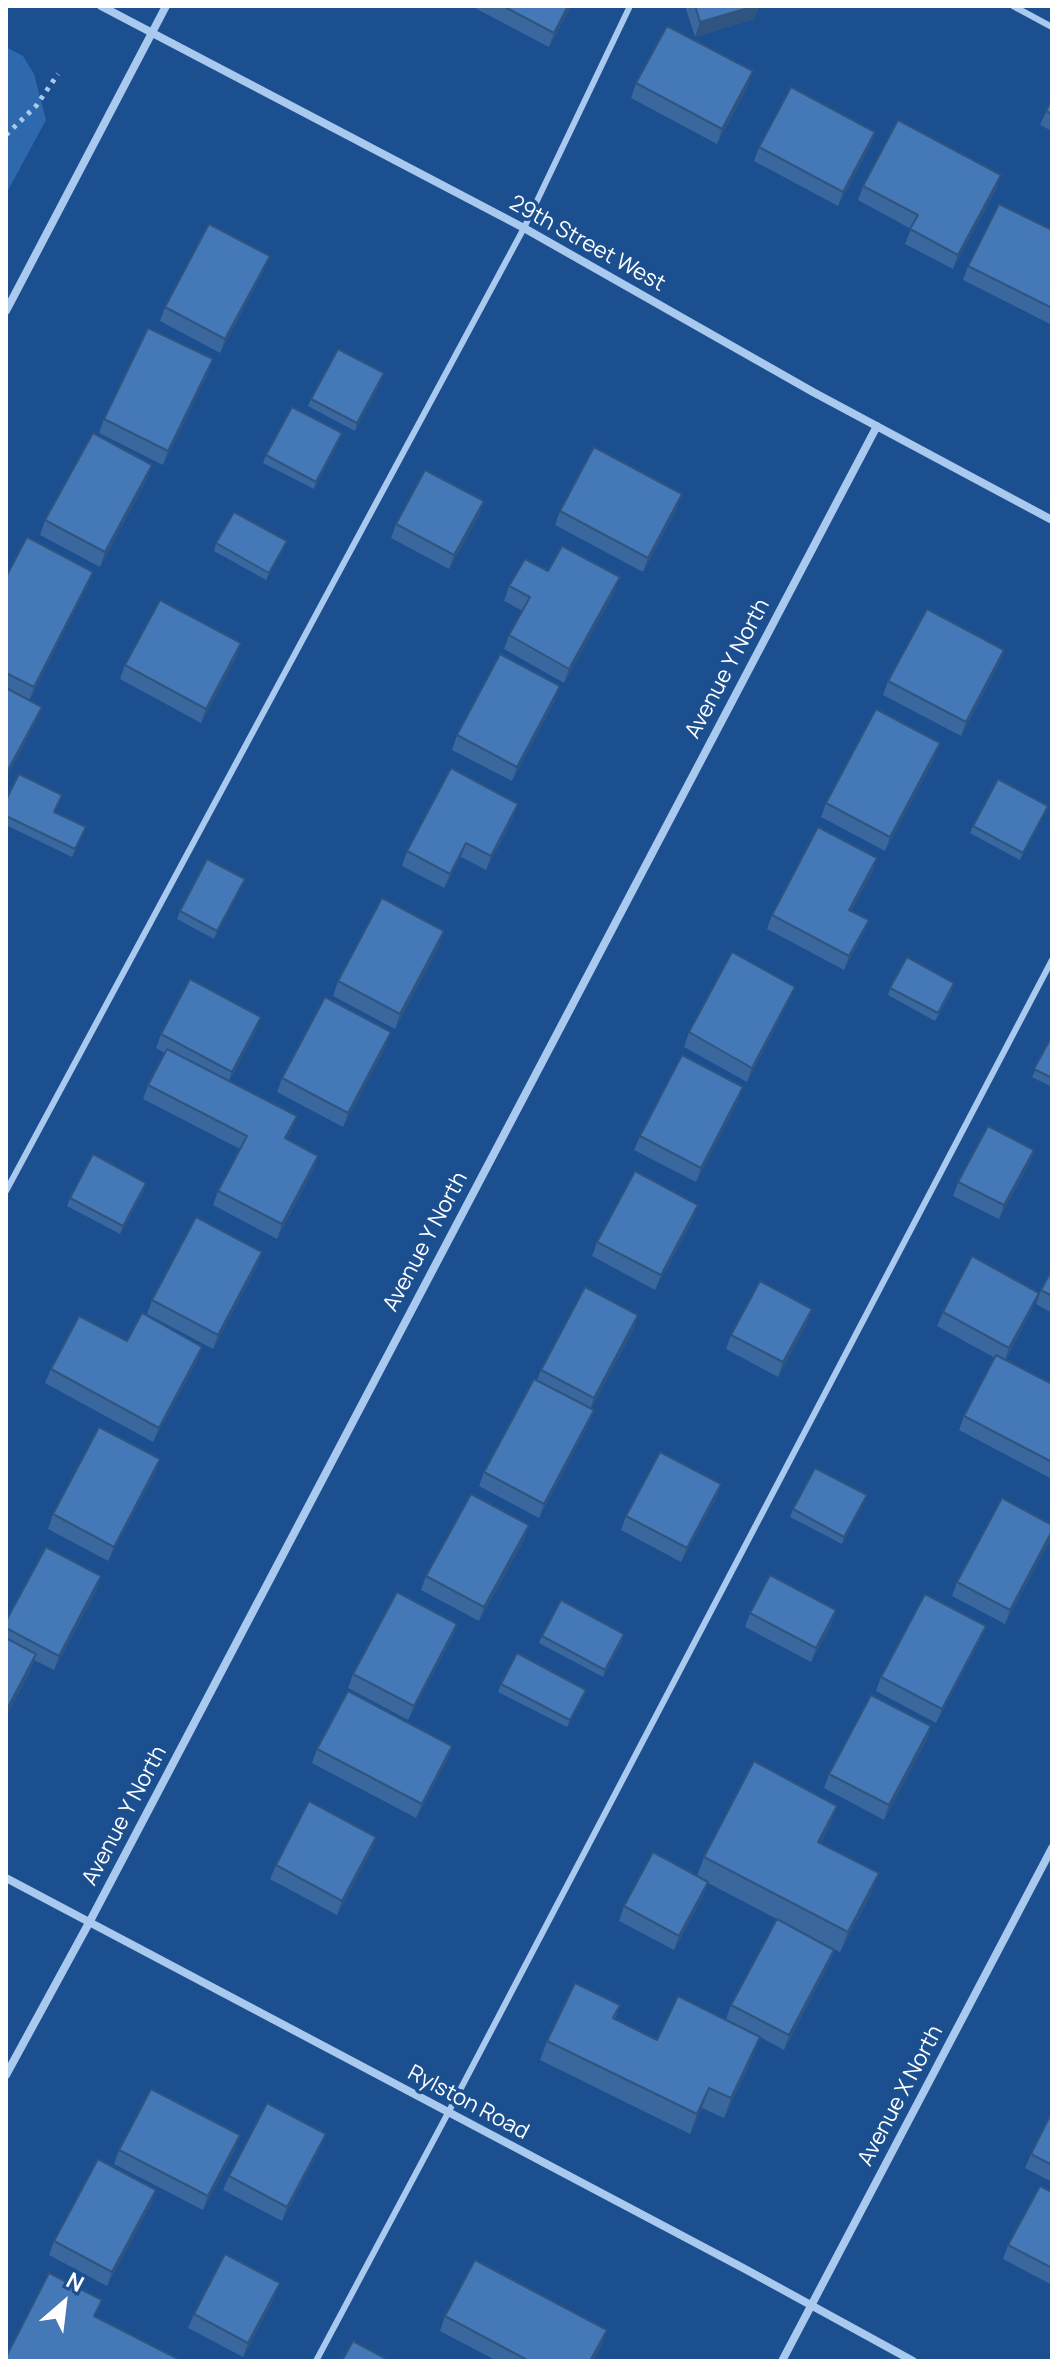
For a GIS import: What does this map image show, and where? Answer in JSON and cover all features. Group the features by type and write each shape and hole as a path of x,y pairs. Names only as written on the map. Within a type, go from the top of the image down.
{"street":[{"name":"29th Street West","path":"101,6 524,228 877,426 1052,520"},
{"path":"6,311 166,6"},
{"name":"Avenue Y North","path":"6,2075 877,426"},
{"name":"Avenue X North","path":"782,2361 1052,1848"},
{"name":"Rylston Road","path":"6,1878 913,2361"}],"lane":[{"path":"6,1191 524,228 630,6"},
{"path":"1013,6 1052,27"},
{"path":"316,2361 1052,960"}],"path":[{"path":"6,135 36,106 58,74"}],"shaded area":[{"path":"6,47 23,56 34,74 46,120 6,194"}],"building":[{"path":"503,6 568,6 554,33"},
{"path":"695,6 755,6 700,22"},
{"path":"667,26 753,71 722,129 636,83"},
{"path":"791,87 875,132 843,192 759,147"},
{"path":"1052,99 1052,114 1046,111"},
{"path":"898,120 1001,175 958,255 910,229 918,215 863,186"},
{"path":"999,204 1052,230 1052,308 968,266"},
{"path":"209,224 270,256 225,339 165,307"},
{"path":"148,328 213,359 168,451 104,419"},
{"path":"338,349 384,373 357,423 311,399"},
{"path":"292,407 342,433 316,482 266,455"},
{"path":"93,433 152,465 105,552 45,520"},
{"path":"594,447 682,494 648,558 560,511"},
{"path":"425,470 484,501 454,555 396,524"},
{"path":"234,512 287,541 269,573 216,543"},
{"path":"27,537 93,572 34,687 6,673 6,577"},
{"path":"562,546 620,577 569,669 509,635 530,597 509,586 525,559 548,571"},
{"path":"160,600 241,643 206,709 125,665"},
{"path":"927,609 1004,650 966,722 888,681"},
{"path":"500,654 560,686 517,767 457,735"},
{"path":"6,688 42,707 8,770 6,769"},
{"path":"876,709 940,743 890,837 826,803"},
{"path":"451,768 518,804 491,856 466,843 450,874 407,851"},
{"path":"19,774 62,795 54,812 86,827 75,849 6,816 6,800"},
{"path":"998,779 1048,806 1023,853 973,826"},
{"path":"818,827 877,858 849,910 869,920 849,956 772,915"},
{"path":"207,859 245,879 217,931 180,911"},
{"path":"382,898 444,931 400,1014 338,981"},
{"path":"732,952 795,987 752,1068 689,1032"},
{"path":"907,957 954,983 938,1013 890,988"},
{"path":"190,979 261,1017 232,1072 161,1034"},
{"path":"325,997 391,1032 348,1113 282,1078"},
{"path":"1052,1036 1052,1078 1034,1069"},
{"path":"167,1049 297,1116 285,1138 318,1156 282,1224 218,1191 247,1136 148,1085"},
{"path":"682,1055 743,1087 701,1168 640,1136"},
{"path":"988,1126 1034,1150 1004,1205 958,1182"},
{"path":"93,1154 146,1183 123,1226 70,1198"},
{"path":"635,1171 698,1205 661,1275 597,1242"},
{"path":"196,1217 262,1252 218,1335 152,1300"},
{"path":"972,1256 1039,1293 1009,1348 943,1312"},
{"path":"1052,1270 1052,1296 1041,1290"},
{"path":"760,1281 812,1309 783,1362 731,1335"},
{"path":"585,1287 638,1315 594,1398 541,1370"},
{"path":"142,1313 202,1347 159,1428 51,1369 79,1316 127,1341"},
{"path":"996,1355 1052,1384 1052,1462 964,1416"},
{"path":"534,1379 594,1410 544,1504 484,1472"},
{"path":"99,1427 160,1459 114,1547 53,1514"},
{"path":"660,1452 721,1484 687,1548 626,1516"},
{"path":"815,1468 867,1495 844,1537 793,1509"},
{"path":"471,1494 529,1525 484,1607 426,1576"},
{"path":"1002,1498 1052,1525 1052,1531 1010,1610 957,1582"},
{"path":"46,1547 101,1576 59,1656 6,1628 6,1621"},
{"path":"770,1575 836,1610 816,1648 750,1613"},
{"path":"397,1592 457,1624 414,1706 353,1674"},
{"path":"925,1594 986,1626 942,1709 881,1677"},
{"path":"561,1600 624,1634 605,1670 542,1636"},
{"path":"6,1638 36,1654 6,1711"},
{"path":"517,1653 586,1690 570,1720 501,1684"},
{"path":"348,1691 452,1746 422,1804 317,1749"},
{"path":"871,1695 931,1726 889,1805 829,1774"},
{"path":"754,1761 837,1806 818,1842 879,1873 848,1932 704,1857"},
{"path":"309,1801 376,1837 342,1901 276,1865"},
{"path":"653,1852 708,1882 679,1936 624,1906"},
{"path":"777,1919 834,1950 789,2035 731,2005"},
{"path":"575,1983 620,2005 613,2018 657,2040 678,1996 760,2037 731,2098 709,2088 697,2114 547,2041"},
{"path":"151,2089 240,2135 208,2196 119,2150"},
{"path":"267,2103 326,2134 287,2207 229,2176"},
{"path":"1052,2112 1052,2165 1031,2154"},
{"path":"98,2159 156,2190 112,2272 54,2241"},
{"path":"1040,2186 1052,2192 1052,2268 1008,2245"},
{"path":"225,2254 280,2283 248,2343 194,2314"},
{"path":"475,2260 607,2330 590,2361 529,2361 445,2316"},
{"path":"49,2273 102,2300 94,2316 182,2361 6,2360"},
{"path":"353,2341 390,2361 342,2361"}]}
